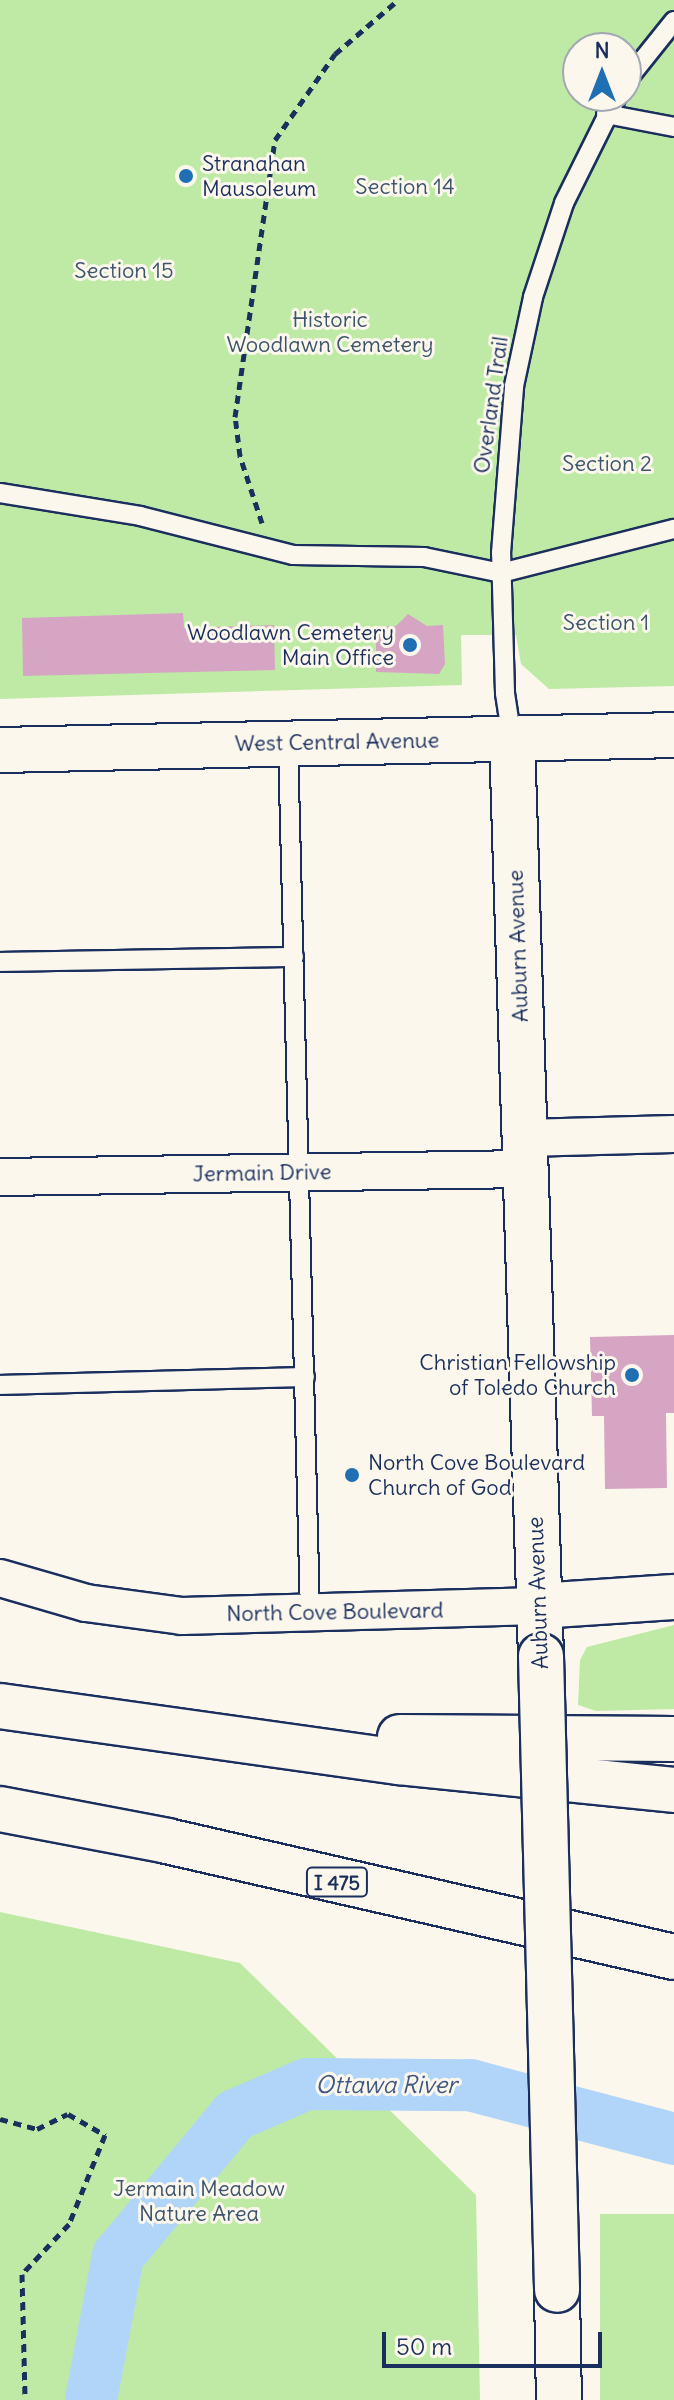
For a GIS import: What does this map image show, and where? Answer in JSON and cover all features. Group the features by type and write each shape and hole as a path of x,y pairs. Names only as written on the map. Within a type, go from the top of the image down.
{"main road":[{"name":"West Central Avenue","path":"0,750 674,735"},
{"name":"Auburn Avenue","path":"512,739 541,1656 559,2400"},
{"name":"North Cove Boulevard","path":"538,1606 674,1597"},
{"path":"0,1706 169,1733 674,1790"},
{"path":"169,1733 674,1739"},
{"name":"I 475","path":"0,1809 167,1841 543,1931 674,1957"}],"street":[{"name":"Jermain Drive","path":"0,1177 300,1172 524,1154 674,1134"},
{"name":"North Cove Boulevard","path":"0,1578 86,1603 182,1616 538,1606"}],"lane":[{"path":"642,61 674,21"},
{"path":"606,114 674,127"},
{"name":"Overland Trail","path":"512,739 505,693 502,500 523,340 564,203 606,114"},
{"path":"0,493 140,516 271,550 324,558 424,557 501,573 674,529"},
{"path":"288,744 310,1612"},
{"path":"0,962 294,957"},
{"path":"0,1385 305,1377"}],"path":[{"path":"271,550 240,456 235,417 271,157 283,124 335,54 398,0"},
{"path":"0,2119 37,2129 68,2114 105,2135 69,2224 22,2274 25,2400"}],"green space":[{"name":"Historic Woodlawn Cemetery","path":"0,0 674,0 674,686 549,689 521,664 516,635 461,635 462,685 0,699"},
{"path":"674,1625 674,1709 596,1711 578,1705 580,1660 587,1647"},
{"name":"Jermain Meadow Nature Area","path":"0,1912 240,1963 476,2195 480,2400 0,2400"},
{"path":"600,2214 674,2214 674,2400 600,2400"}],"building":[{"path":"183,613 184,628 274,625 275,670 23,676 22,618"},
{"name":"Woodlawn Cemetery Main Office","path":"408,614 427,626 443,625 445,664 439,674 376,672 376,627 396,626"},
{"name":"Christian Fellowship of Toledo Church","path":"674,1335 674,1413 666,1413 667,1488 605,1489 604,1416 592,1416 590,1337"}],"waterway":[{"name":"Ottawa River","path":"91,2400 118,2256 235,2115 307,2084 470,2085 674,2139"}],"place":[{"name":"Stranahan Mausoleum","path":"186,176"},
{"name":"Woodlawn Cemetery Main Office","path":"410,645"},
{"name":"Christian Fellowship of Toledo Church","path":"632,1375"},
{"name":"North Cove Boulevard Church of God","path":"352,1475"}],"park label":[{"name":"Section 14","path":"405,187"},
{"name":"Section 15","path":"124,271"},
{"name":"Section 2","path":"607,464"},
{"name":"Section 1","path":"606,623"}]}
